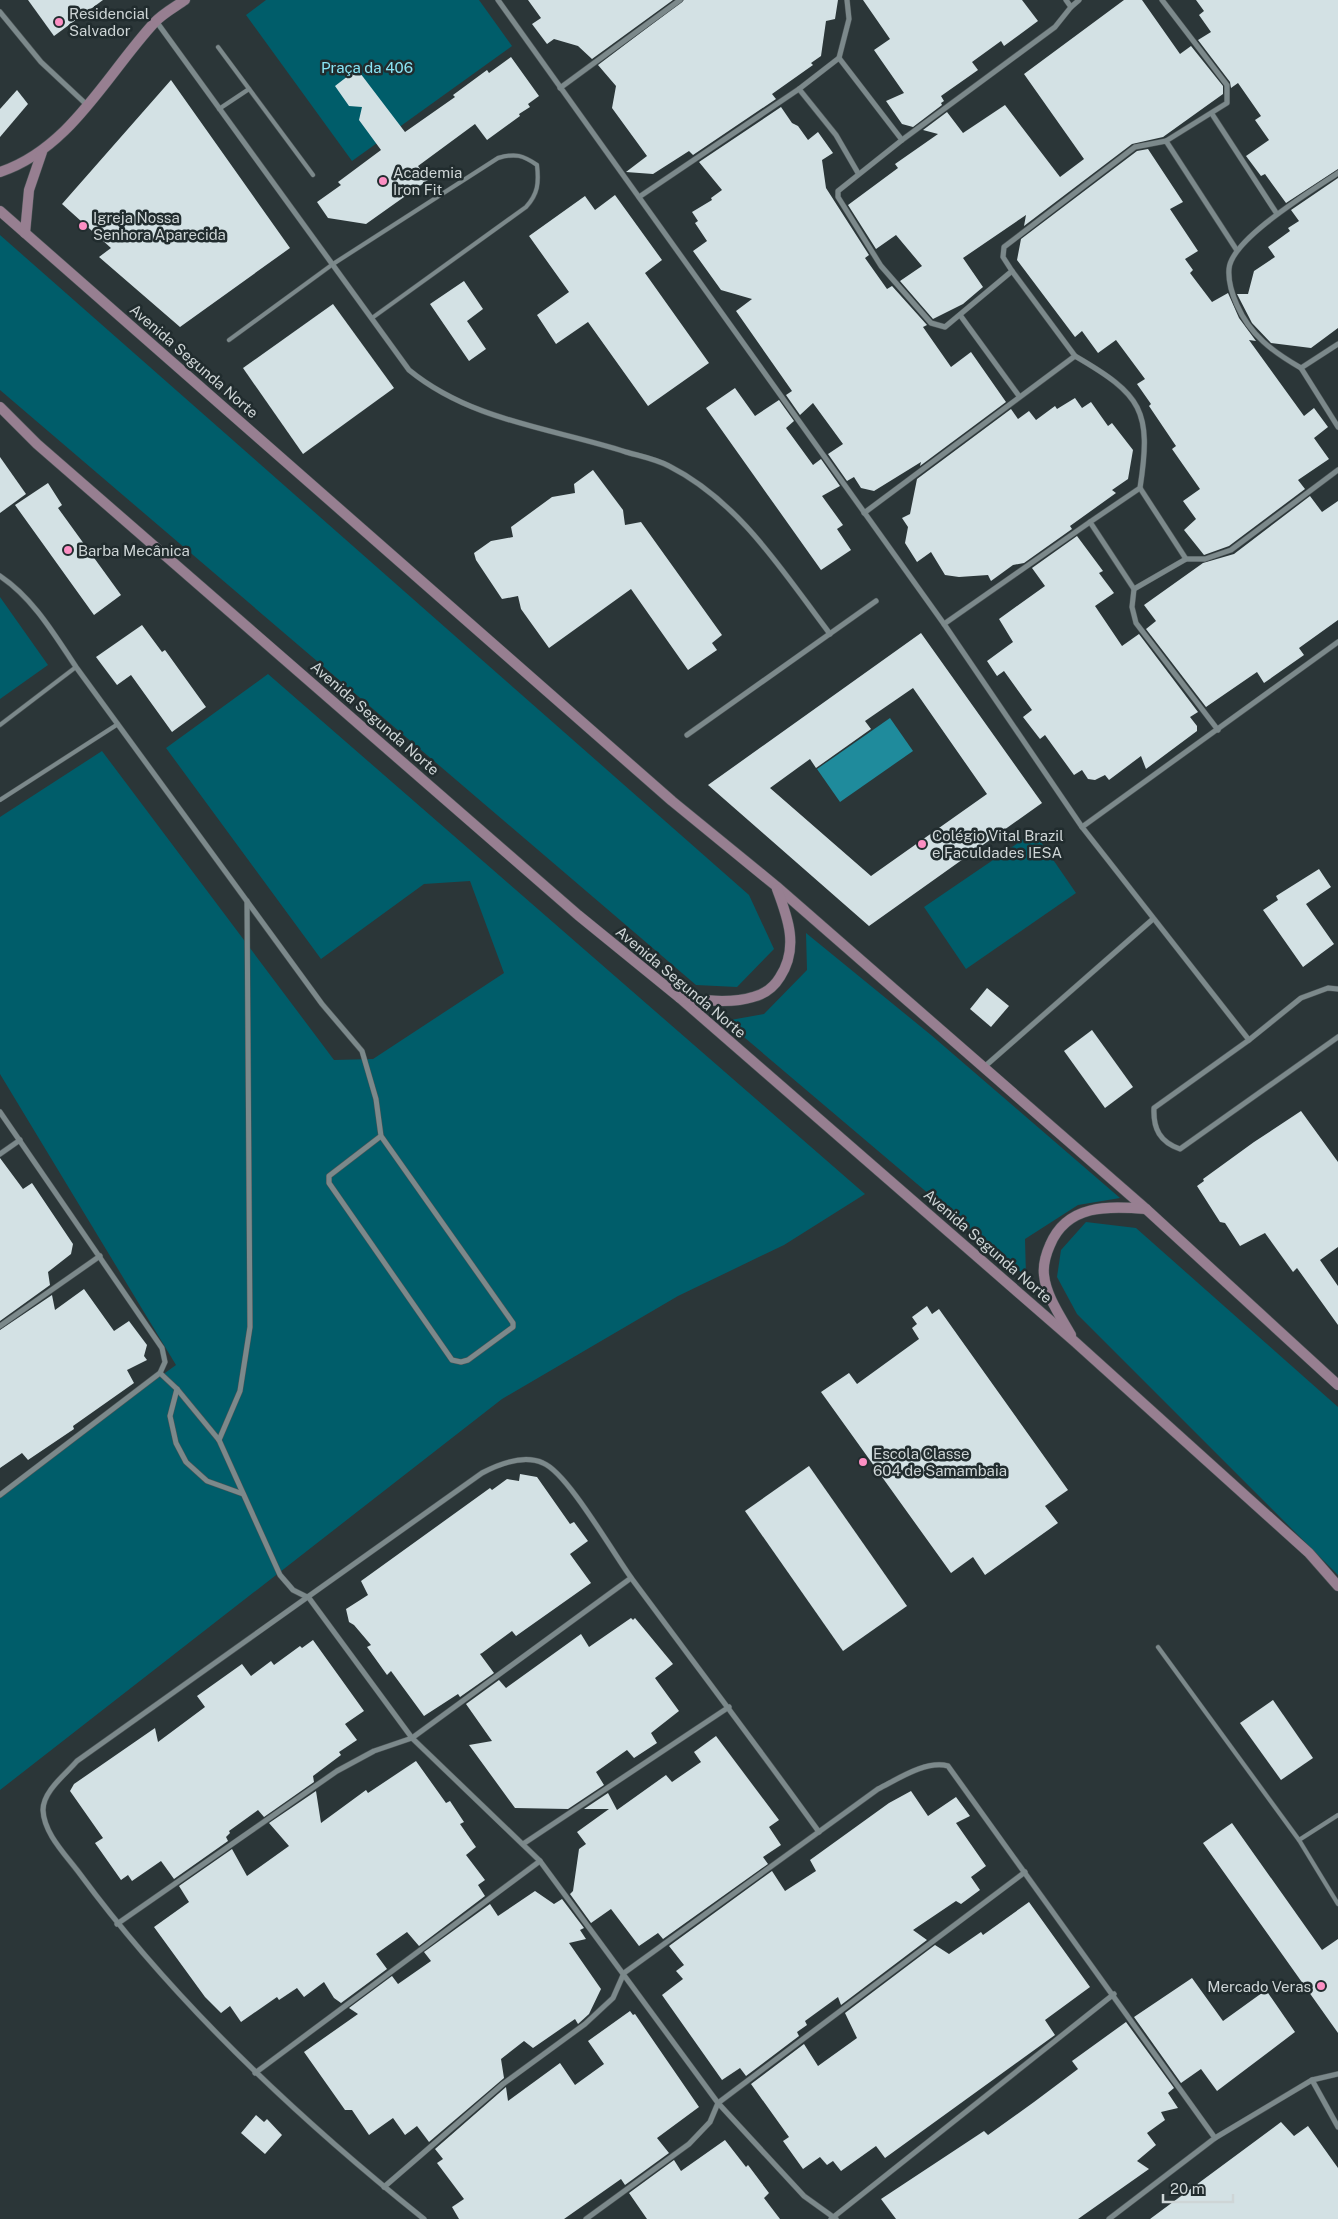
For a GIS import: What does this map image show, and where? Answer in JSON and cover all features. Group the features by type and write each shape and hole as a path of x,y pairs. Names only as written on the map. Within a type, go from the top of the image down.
{"main road":[{"path":"0,172 42,152 88,105 156,21 185,0"},
{"path":"25,233 29,190 42,152"},
{"name":"Avenida Segunda Norte","path":"0,211 665,794 776,886 982,1068 1146,1209 1338,1385"},
{"name":"Avenida Segunda Norte","path":"0,407 37,444 563,902 680,998 1074,1341 1309,1553 1338,1586"},
{"path":"680,998 735,1000 754,997 774,986 786,968 792,946 788,918 776,886"},
{"path":"1074,1341 1051,1298 1044,1275 1047,1253 1054,1234 1071,1217 1089,1209 1115,1206 1146,1209"}],"street":[{"path":"498,0 944,624 1082,827 1249,1040"},
{"path":"560,88 680,0"},
{"path":"639,197 799,89 839,58 849,19 847,0"},
{"path":"1066,0 1071,7"},
{"path":"1012,271 945,327 931,323 881,266 838,197 840,187 1038,42 1055,27 1079,0"},
{"path":"1162,0 1227,85 1227,103 1166,141 1135,147 1004,247 1004,257 1012,271 1075,356 1107,375 1125,390 1139,410 1145,430 1146,446 1140,488 1186,559"},
{"path":"0,12 41,62 88,105"},
{"path":"156,21 409,370 431,388 458,402 488,414 600,443 668,465 707,488 734,513 770,554 830,634"},
{"path":"839,58 902,140"},
{"path":"799,89 836,135 858,173"},
{"path":"1212,114 1277,214"},
{"path":"1166,141 1236,249"},
{"path":"1338,173 1277,214 1236,249 1229,268 1230,290 1242,316 1256,337 1279,356 1301,368 1338,427"},
{"path":"960,315 1019,396"},
{"path":"1301,368 1338,344"},
{"path":"864,513 1075,356"},
{"path":"1134,589 1186,559 1205,559 1231,550 1338,470"},
{"path":"944,624 1140,488"},
{"path":"1090,522 1134,589 1132,607 1136,623 1218,730"},
{"path":"0,576 24,596 47,622 76,667 119,723 246,901 322,1004 362,1050 376,1099 381,1136 512,1319 512,1326 468,1360 460,1362 452,1360 329,1183 329,1176 381,1136"},
{"path":"687,735 876,601"},
{"path":"1082,827 1338,642"},
{"path":"219,1440 240,1391 250,1327 246,901"},
{"path":"982,1068 1153,918"},
{"path":"1338,989 1328,988 1301,998 1249,1040 1154,1108 1153,1121 1158,1136 1168,1145 1180,1150 1338,1037"},
{"path":"0,1112 162,1348 165,1362 160,1373 0,1495"},
{"path":"0,1154 20,1140"},
{"path":"0,1326 100,1256"},
{"path":"160,1373 177,1390 219,1440 280,1575 293,1590 309,1598 412,1738 540,1861 718,2103 804,2196 833,2218 1114,1994"},
{"path":"177,1390 170,1416 176,1443 186,1462 207,1481 243,1494"},
{"path":"424,2219 384,2187 255,2073 117,1924 47,1829 43,1808 50,1790 78,1762 482,1473 503,1462 526,1460 543,1463 558,1475 584,1508 631,1578 729,1707 820,1832"},
{"path":"117,1924 337,1771 374,1751 412,1738 631,1578"},
{"path":"523,1844 729,1707"},
{"path":"384,2187 502,2084 585,2024 613,1998 624,1973 878,1789 909,1774 939,1764 948,1766 1216,2138"},
{"path":"255,2073 540,1861"},
{"path":"586,2219 689,2144 710,2122 718,2103 1025,1872"},
{"path":"1108,2219 1216,2138 1312,2080 1338,2074"},
{"path":"1312,2080 1338,2127"}],"lane":[{"path":"218,47 313,175"},
{"path":"219,109 249,89"},
{"path":"229,340 333,264 498,158 511,154 524,156 537,165 539,180 536,196 526,207 372,318"},
{"path":"0,725 76,667"},
{"path":"0,800 119,723"},
{"path":"1158,1647 1300,1840 1338,1904"},
{"path":"1300,1840 1338,1815"}],"green space":[{"name":"Praça da 406","path":"266,0 479,0 512,46 352,161 246,15"},
{"path":"0,235 749,895 774,949 737,987 696,985 0,390"},
{"path":"0,597 48,665 0,699"},
{"path":"268,674 865,1194 784,1245 678,1296 502,1399 0,1790 0,1492 176,1365 0,1074 0,817 102,751 334,1060 373,1059 504,973 470,881 424,884 321,959 166,748"},
{"path":"1034,832 1076,893 966,969 924,907"},
{"path":"806,933 931,1035 1120,1198 1078,1205 1025,1239 1026,1276 1035,1284 725,1021 764,1014 807,970"},
{"path":"1086,1222 1136,1228 1338,1407 1338,1575 1077,1314 1057,1277 1061,1250"}],"shaded area":[{"path":"890,718 913,751 840,802 817,769"}],"building":[{"name":"Residencial Salvador","path":"28,0 103,0 54,36"},
{"path":"528,0 673,0 592,59 578,46 554,39 547,44 532,24 541,18"},
{"path":"684,0 838,0 835,19 826,21 821,56 811,63 813,65 772,94 776,99 693,155 689,151 653,174 626,172 647,156 612,108 616,86 598,65"},
{"path":"863,0 1022,0 1038,21 1004,46 1001,41 972,62 978,70 941,96 944,101 941,103 942,105 913,127 902,124 886,101 904,93 874,50 890,39"},
{"path":"1124,0 1142,0 1180,54 1191,46 1223,86 1223,94 1163,137 1132,144 1024,226 1026,215 963,258 983,287 963,304 933,319 900,281 922,266 896,235 876,249 848,205 898,168 895,164 938,134 923,130 947,112 963,133 1005,105 1060,177 1084,159 1024,74"},
{"path":"1196,0 1338,0 1338,169 1286,203 1265,174 1261,176 1246,156 1269,140 1255,120 1261,116 1238,83 1231,88 1230,82 1198,40 1211,32 1199,15 1204,11"},
{"path":"511,57 539,96 528,104 530,107 519,114 520,116 487,140 475,124 418,166 428,180 366,224 328,218 317,202 341,185 338,182 381,150 359,120 362,107 349,106 335,86 357,69 405,132 455,97 453,95 487,70 489,73"},
{"path":"171,80 290,248 180,327 99,257 111,248 62,204"},
{"path":"17,90 28,104 0,137 0,109"},
{"path":"781,107 792,123 798,126 808,140 818,132 833,153 822,160 826,188 869,255 865,258 887,289 892,286 927,325 923,327 951,367 971,352 1006,402 920,466 921,462 874,491 861,488 854,477 847,481 828,454 843,444 813,403 800,415 786,395 792,391 736,311 752,299 721,290 693,251 707,241 695,223 698,221 692,212 712,200 711,198 722,190 699,162"},
{"path":"1148,149 1183,202 1170,209 1198,251 1185,259 1193,270 1190,273 1212,302 1228,293 1239,318 1256,341 1249,340 1304,416 1314,408 1328,427 1314,438 1329,459 1298,480 1305,489 1229,546 1204,555 1184,530 1196,519 1183,501 1200,489 1172,449 1176,446 1149,406 1151,404 1137,384 1145,379 1116,340 1098,353 1082,331 1075,337 1017,260 1021,239 1137,151"},
{"path":"1338,178 1338,328 1311,348 1271,343 1252,323 1237,294 1248,294 1254,271 1275,257 1268,247 1290,231 1288,228 1299,221 1291,210"},
{"path":"615,195 662,260 645,273 709,363 648,406 588,322 556,344 537,315 569,292 529,236 585,196 595,210"},
{"path":"464,281 483,309 467,321 486,349 469,361 430,304"},
{"path":"333,304 394,388 303,454 243,368"},
{"path":"735,388 755,416 779,400 794,421 786,428 813,465 821,459 840,486 822,496 843,525 837,529 851,550 821,570 706,408"},
{"path":"1075,398 1082,408 1091,402 1108,426 1112,423 1133,450 1128,479 1112,490 1116,493 1070,526 1072,529 1024,563 1013,565 991,581 988,575 959,577 945,575 931,552 917,562 905,543 908,527 902,518 910,514 917,479 1011,409 1018,419 1029,411 1036,420 1055,406 1057,409"},
{"path":"0,457 26,494 0,513"},
{"path":"593,470 623,510 625,525 641,522 722,635 712,643 717,650 688,670 631,589 549,648 521,609 518,596 502,599 476,560 474,553 491,541 513,537 511,527 552,497 575,493 574,484"},
{"path":"48,483 62,505 58,508 121,595 94,615 15,505"},
{"path":"1310,496 1322,512 1338,501 1338,620 1299,648 1304,655 1264,683 1257,672 1206,707 1146,629 1156,621 1144,605 1203,563 1234,554"},
{"path":"1077,536 1103,571 1099,573 1114,593 1095,606 1122,646 1139,634 1198,712 1190,717 1197,726 1197,731 1146,769 1141,756 1109,780 1105,775 1095,780 1088,779 1082,770 1074,775 1045,735 1040,739 1023,717 1032,710 1004,671 997,676 987,661 1013,642 999,619 1045,586 1032,568"},
{"path":"142,625 162,652 165,650 206,707 172,732 131,675 117,685 96,657"},
{"path":"921,633 1042,803 869,926 708,785","holes":["913,688 987,794 871,876 770,788 810,759 816,768 871,729 865,721"]},
{"path":"1319,869 1331,887 1306,904 1334,944 1303,967 1263,910 1278,900 1276,896"},
{"path":"987,988 1009,1006 991,1027 970,1009"},
{"path":"1092,1030 1133,1087 1105,1108 1064,1051"},
{"path":"1301,1111 1338,1162 1338,1247 1320,1260 1338,1286 1338,1325 1297,1268 1293,1272 1265,1233 1240,1246 1225,1223 1220,1222 1197,1186 1204,1181 1203,1179 1254,1142"},
{"path":"0,1158 23,1189 32,1183 73,1244 71,1254 48,1272 50,1285 0,1321"},
{"path":"84,1289 114,1331 129,1321 147,1345 144,1356 147,1360 127,1370 134,1383 73,1426 74,1429 28,1460 22,1453 0,1468 0,1330 52,1295 55,1310"},
{"path":"927,1306 932,1314 939,1309 1068,1490 1045,1506 1058,1523 985,1575 973,1557 951,1573 821,1392 849,1373 857,1384 919,1339 912,1328 917,1324 912,1317"},
{"path":"809,1466 907,1606 843,1651 745,1511"},
{"path":"520,1474 537,1477 570,1524 574,1522 588,1541 570,1554 591,1583 516,1636 512,1631 480,1654 494,1673 460,1697 458,1694 424,1716 391,1671 387,1675 367,1647 371,1645 354,1625 349,1622 346,1609 368,1595 361,1581 490,1488 492,1490 507,1479 519,1481"},
{"path":"631,1618 633,1620 635,1618 673,1664 655,1678 679,1711 651,1733 657,1743 634,1758 627,1750 596,1772 604,1785 568,1809 515,1808 469,1745 492,1741 466,1704 499,1680 506,1688 581,1634 589,1647"},
{"path":"313,1640 364,1711 345,1724 357,1740 339,1752 341,1755 313,1776 314,1782 264,1817 258,1810 229,1831 230,1833 226,1837 228,1841 174,1879 161,1861 132,1881 128,1875 121,1880 95,1843 103,1838 70,1791 74,1784 155,1728 158,1742 205,1707 197,1696 242,1664 251,1676 271,1661 274,1665 300,1646 302,1648"},
{"path":"1273,1700 1313,1758 1281,1780 1240,1723"},
{"path":"716,1736 779,1820 769,1827 781,1845 763,1857 768,1864 663,1939 658,1933 639,1946 611,1909 591,1923 570,1894 573,1891 579,1849 586,1844 577,1832 609,1809 584,1809 608,1793 617,1810 666,1775 672,1782 701,1762 694,1752"},
{"path":"416,1761 446,1803 450,1801 464,1822 460,1824 476,1847 466,1855 485,1880 478,1885 485,1896 419,1946 407,1932 376,1954 387,1969 341,2003 334,1998 324,1982 304,1997 297,1988 279,2000 277,1997 241,2022 230,2006 221,2013 205,1997 154,1927 189,1902 179,1886 232,1849 247,1876 289,1846 269,1823 316,1791 321,1823 366,1790 368,1793"},
{"path":"911,1791 928,1816 956,1797 970,1816 956,1823 986,1866 971,1877 980,1890 961,1904 956,1901 913,1930 927,1940 841,2005 838,1997 805,2021 807,2025 797,2032 799,2036 746,2076 740,2068 722,2080 662,1995 683,1979 676,1971 684,1965 669,1946 772,1871 785,1891 816,1871 810,1860 889,1803"},
{"path":"1232,1823 1322,1950 1338,1939 1338,2033 1203,1843"},
{"path":"535,1891 554,1904 562,1899 584,1928 580,1930 586,1939 569,1943 601,1989 589,2014 578,2024 575,2019 533,2048 524,2041 501,2059 504,2078 429,2142 417,2126 405,2135 393,2118 369,2135 352,2110 345,2110 304,2052 358,2014 349,2008 392,1976 398,1984 431,1961 424,1952 490,1904 498,1916"},
{"path":"1029,1902 1090,1987 1045,2020 1055,2035 885,2158 876,2146 841,2171 833,2161 827,2165 820,2157 803,2169 783,2141 789,2137 751,2084 804,2044 818,2066 857,2038 845,2013 935,1945 949,1954 981,1932 983,1935"},
{"path":"1192,1978 1223,2021 1266,1990 1295,2032 1217,2091 1201,2069 1181,2083 1134,2017"},
{"path":"630,2011 633,2015 635,2014 699,2107 657,2138 669,2153 625,2185 621,2179 564,2219 459,2219 452,2207 464,2199 437,2163 443,2159 435,2149 506,2087 508,2101 560,2063 575,2085 604,2064 588,2041"},
{"path":"1126,2022 1174,2088 1168,2093 1178,2108 1161,2112 1165,2120 1147,2133 1156,2145 1137,2161 1149,2169 1078,2219 896,2219 881,2199 984,2131 988,2135 1034,2102 1078,2069 1072,2061"},
{"path":"256,2115 264,2122 267,2119 282,2135 265,2154 241,2133"},
{"path":"1281,2122 1294,2136 1308,2126 1338,2168 1338,2219 1150,2219"},
{"path":"725,2140 746,2167 748,2165 769,2193 764,2198 780,2219 647,2219 629,2193 674,2160 681,2171"}],"place":[{"name":"Residencial Salvador","path":"59,22"},
{"name":"Academia Iron Fit","path":"383,181"},
{"name":"Igreja Nossa Senhora Aparecida","path":"83,226"},
{"name":"Barba Mecânica","path":"68,550"},
{"name":"Colégio Vital Brazil e Faculdades IESA","path":"922,844"},
{"name":"Escola Classe 604 de Samambaia","path":"863,1462"},
{"name":"Mercado Veras","path":"1321,1986"}]}
